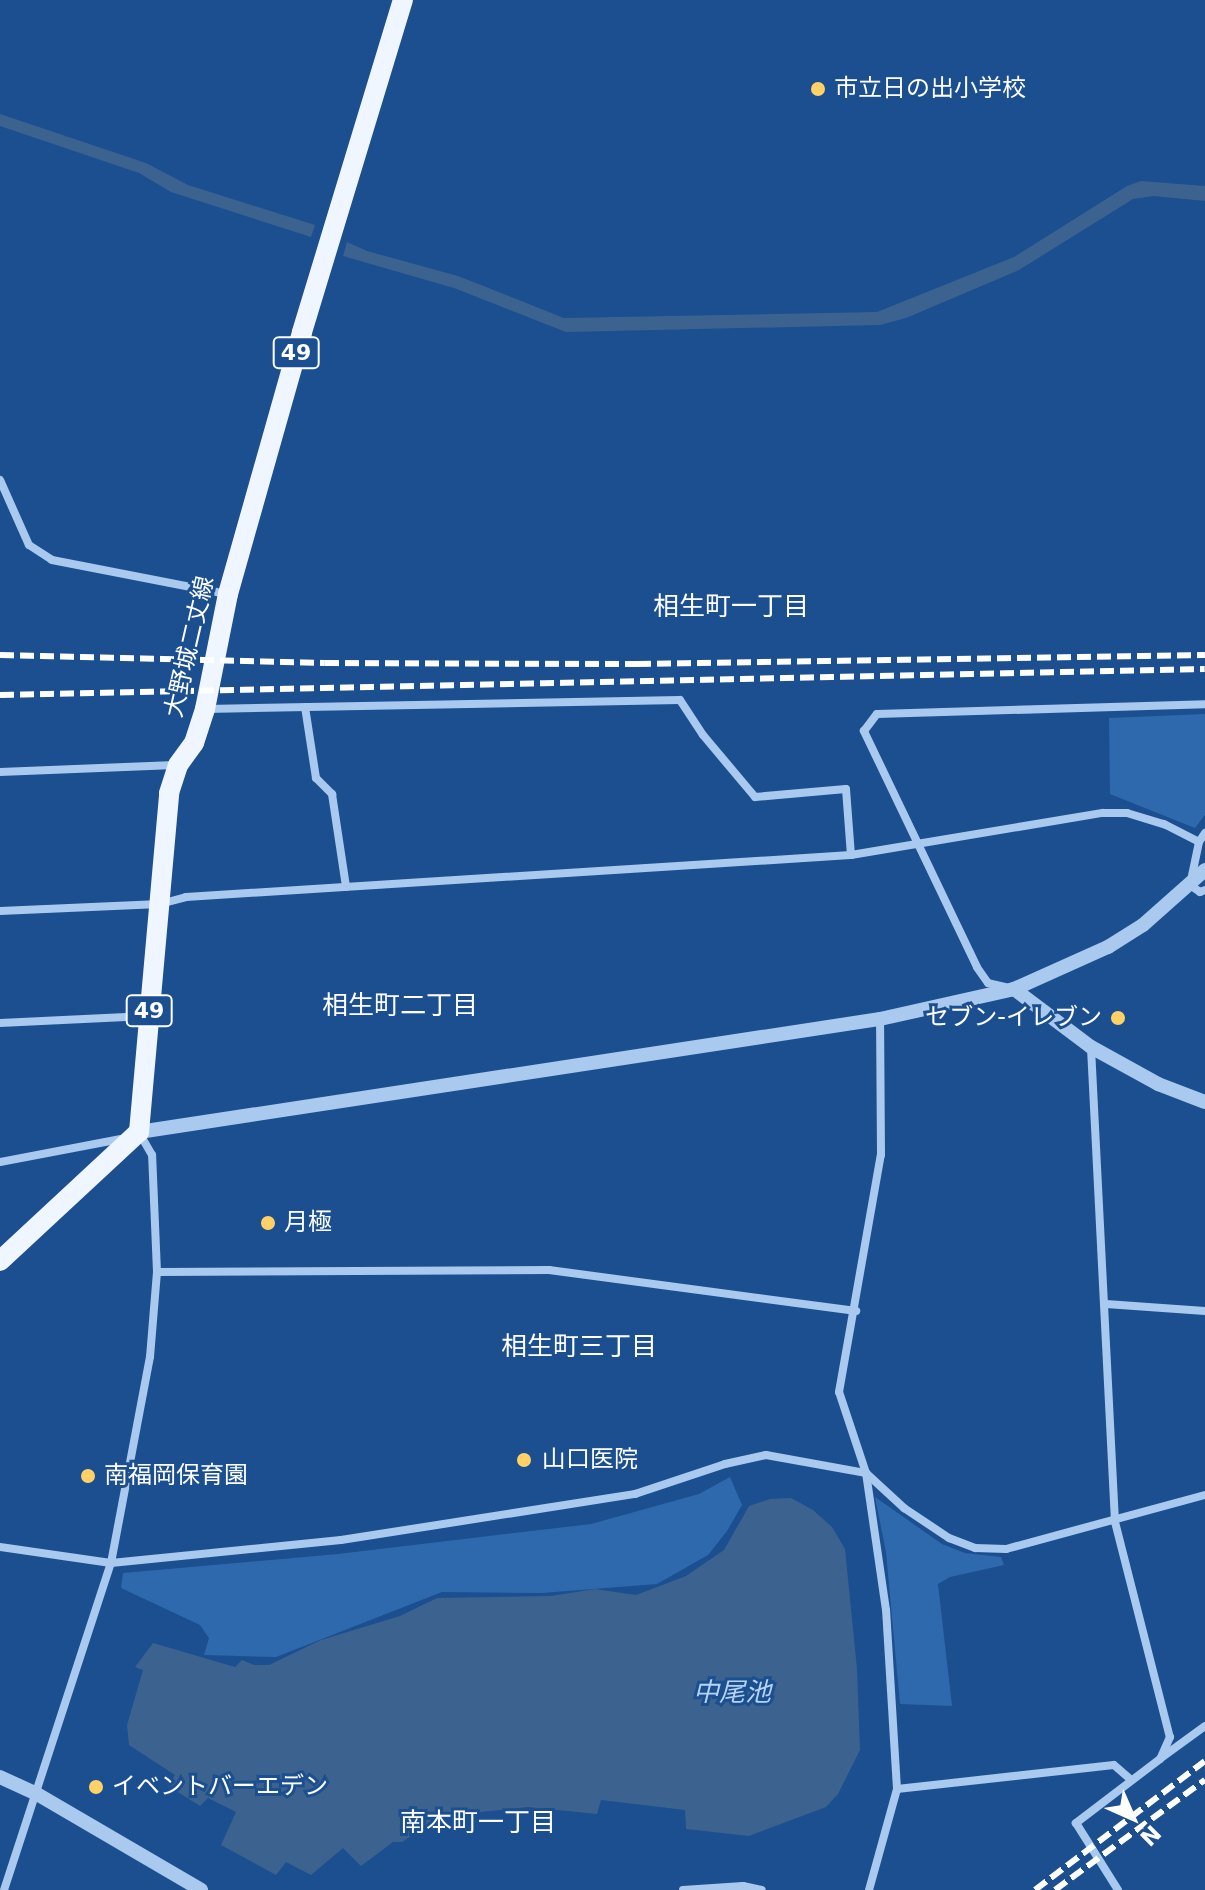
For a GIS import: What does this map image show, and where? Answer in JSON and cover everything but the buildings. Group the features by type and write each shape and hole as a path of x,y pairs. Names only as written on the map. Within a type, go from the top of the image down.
{"main road":[{"name":"大野城二丈線","path":"139,1132 169,793 178,765 194,743 205,709 228,594 302,332 403,0"},
{"path":"0,1261 139,1132"}],"street":[{"path":"0,480 29,545 52,560 228,594"},
{"path":"205,709 680,700 703,735 755,797 846,789 851,855"},
{"path":"1205,704 877,714 864,731 977,967 988,983 1014,989 1091,1047 1158,1084 1205,1102"},
{"path":"305,707 316,778 332,794 346,887"},
{"path":"0,772 134,764 178,765"},
{"path":"0,911 160,904 186,897 851,855 1103,813 1127,813 1164,824 1199,842"},
{"path":"1190,885 1199,842 1205,833"},
{"path":"0,1162 115,1142 139,1132 880,1019 1014,989 1108,947 1143,925 1205,870"},
{"path":"1190,885 1200,892 1205,890"},
{"path":"0,1023 148,1016"},
{"path":"869,1890 897,1789 886,1610 866,1473 839,1392 856,1311 881,1155 880,1019"},
{"path":"1091,1047 1115,1522 1168,1717 1170,1737 1160,1759"},
{"path":"4,1890 111,1563 152,1345 157,1272 152,1155 139,1132"},
{"path":"157,1272 549,1270 856,1311"},
{"path":"1106,1304 1205,1311"},
{"path":"0,1547 111,1563 341,1540 635,1494 725,1464 766,1455 866,1473 904,1508 949,1538 975,1548 1006,1549 1115,1522 1205,1495"},
{"path":"1118,1890 1076,1823 1130,1779 1205,1726"},
{"path":"897,1789 1114,1765 1130,1779"},
{"path":"0,1777 37,1794 201,1890"},
{"path":"683,1890 743,1886 762,1890"}],"shaded area":[{"path":"1205,714 1205,815 1195,828 1110,794 1109,718"},
{"path":"730,1477 742,1505 727,1531 708,1555 657,1584 542,1593 442,1592 276,1657 204,1655 209,1638 200,1625 121,1588 123,1573 338,1554 591,1524 699,1494"},
{"path":"875,1497 942,1544 965,1553 1001,1557 1004,1565 950,1577 938,1584 952,1706 900,1704 886,1552"}],"water":[{"path":"0,114 146,163 188,185 315,225 311,237 171,192 139,173 0,126"},
{"path":"1141,181 1205,186 1205,201 1153,196 1133,199 1019,270 906,318 880,325 566,332 454,288 343,256 347,242 367,251 458,276 564,318 877,312 1014,257 1127,186"},
{"name":"中尾池","path":"791,1498 813,1510 832,1527 845,1549 857,1669 860,1750 838,1794 826,1807 749,1836 686,1829 685,1810 601,1800 597,1814 528,1807 442,1816 402,1842 393,1842 361,1866 343,1848 311,1875 286,1862 276,1875 221,1845 236,1812 208,1798 200,1806 168,1786 175,1775 129,1745 127,1725 143,1670 135,1667 153,1643 235,1667 242,1660 254,1665 269,1665 321,1640 400,1616 437,1598 551,1596 595,1589 636,1595 686,1576 724,1550 749,1506 770,1499"}],"railway":[{"path":"0,655 325,663 637,664 1205,655"},
{"path":"0,695 1205,669"},
{"path":"1035,1890 1205,1761"},
{"path":"1055,1890 1205,1780"}],"place":[{"name":"市立日の出小学校","path":"818,89"},
{"name":"セブン-イレブン","path":"1118,1018"},
{"name":"月極","path":"268,1223"},
{"name":"山口医院","path":"524,1460"},
{"name":"南福岡保育園","path":"88,1476"},
{"name":"イベントバーエデン","path":"96,1787"}],"district":[{"name":"相生町一丁目","path":"731,607"},
{"name":"相生町二丁目","path":"400,1006"},
{"name":"相生町三丁目","path":"579,1347"},
{"name":"南本町一丁目","path":"478,1823"}]}
